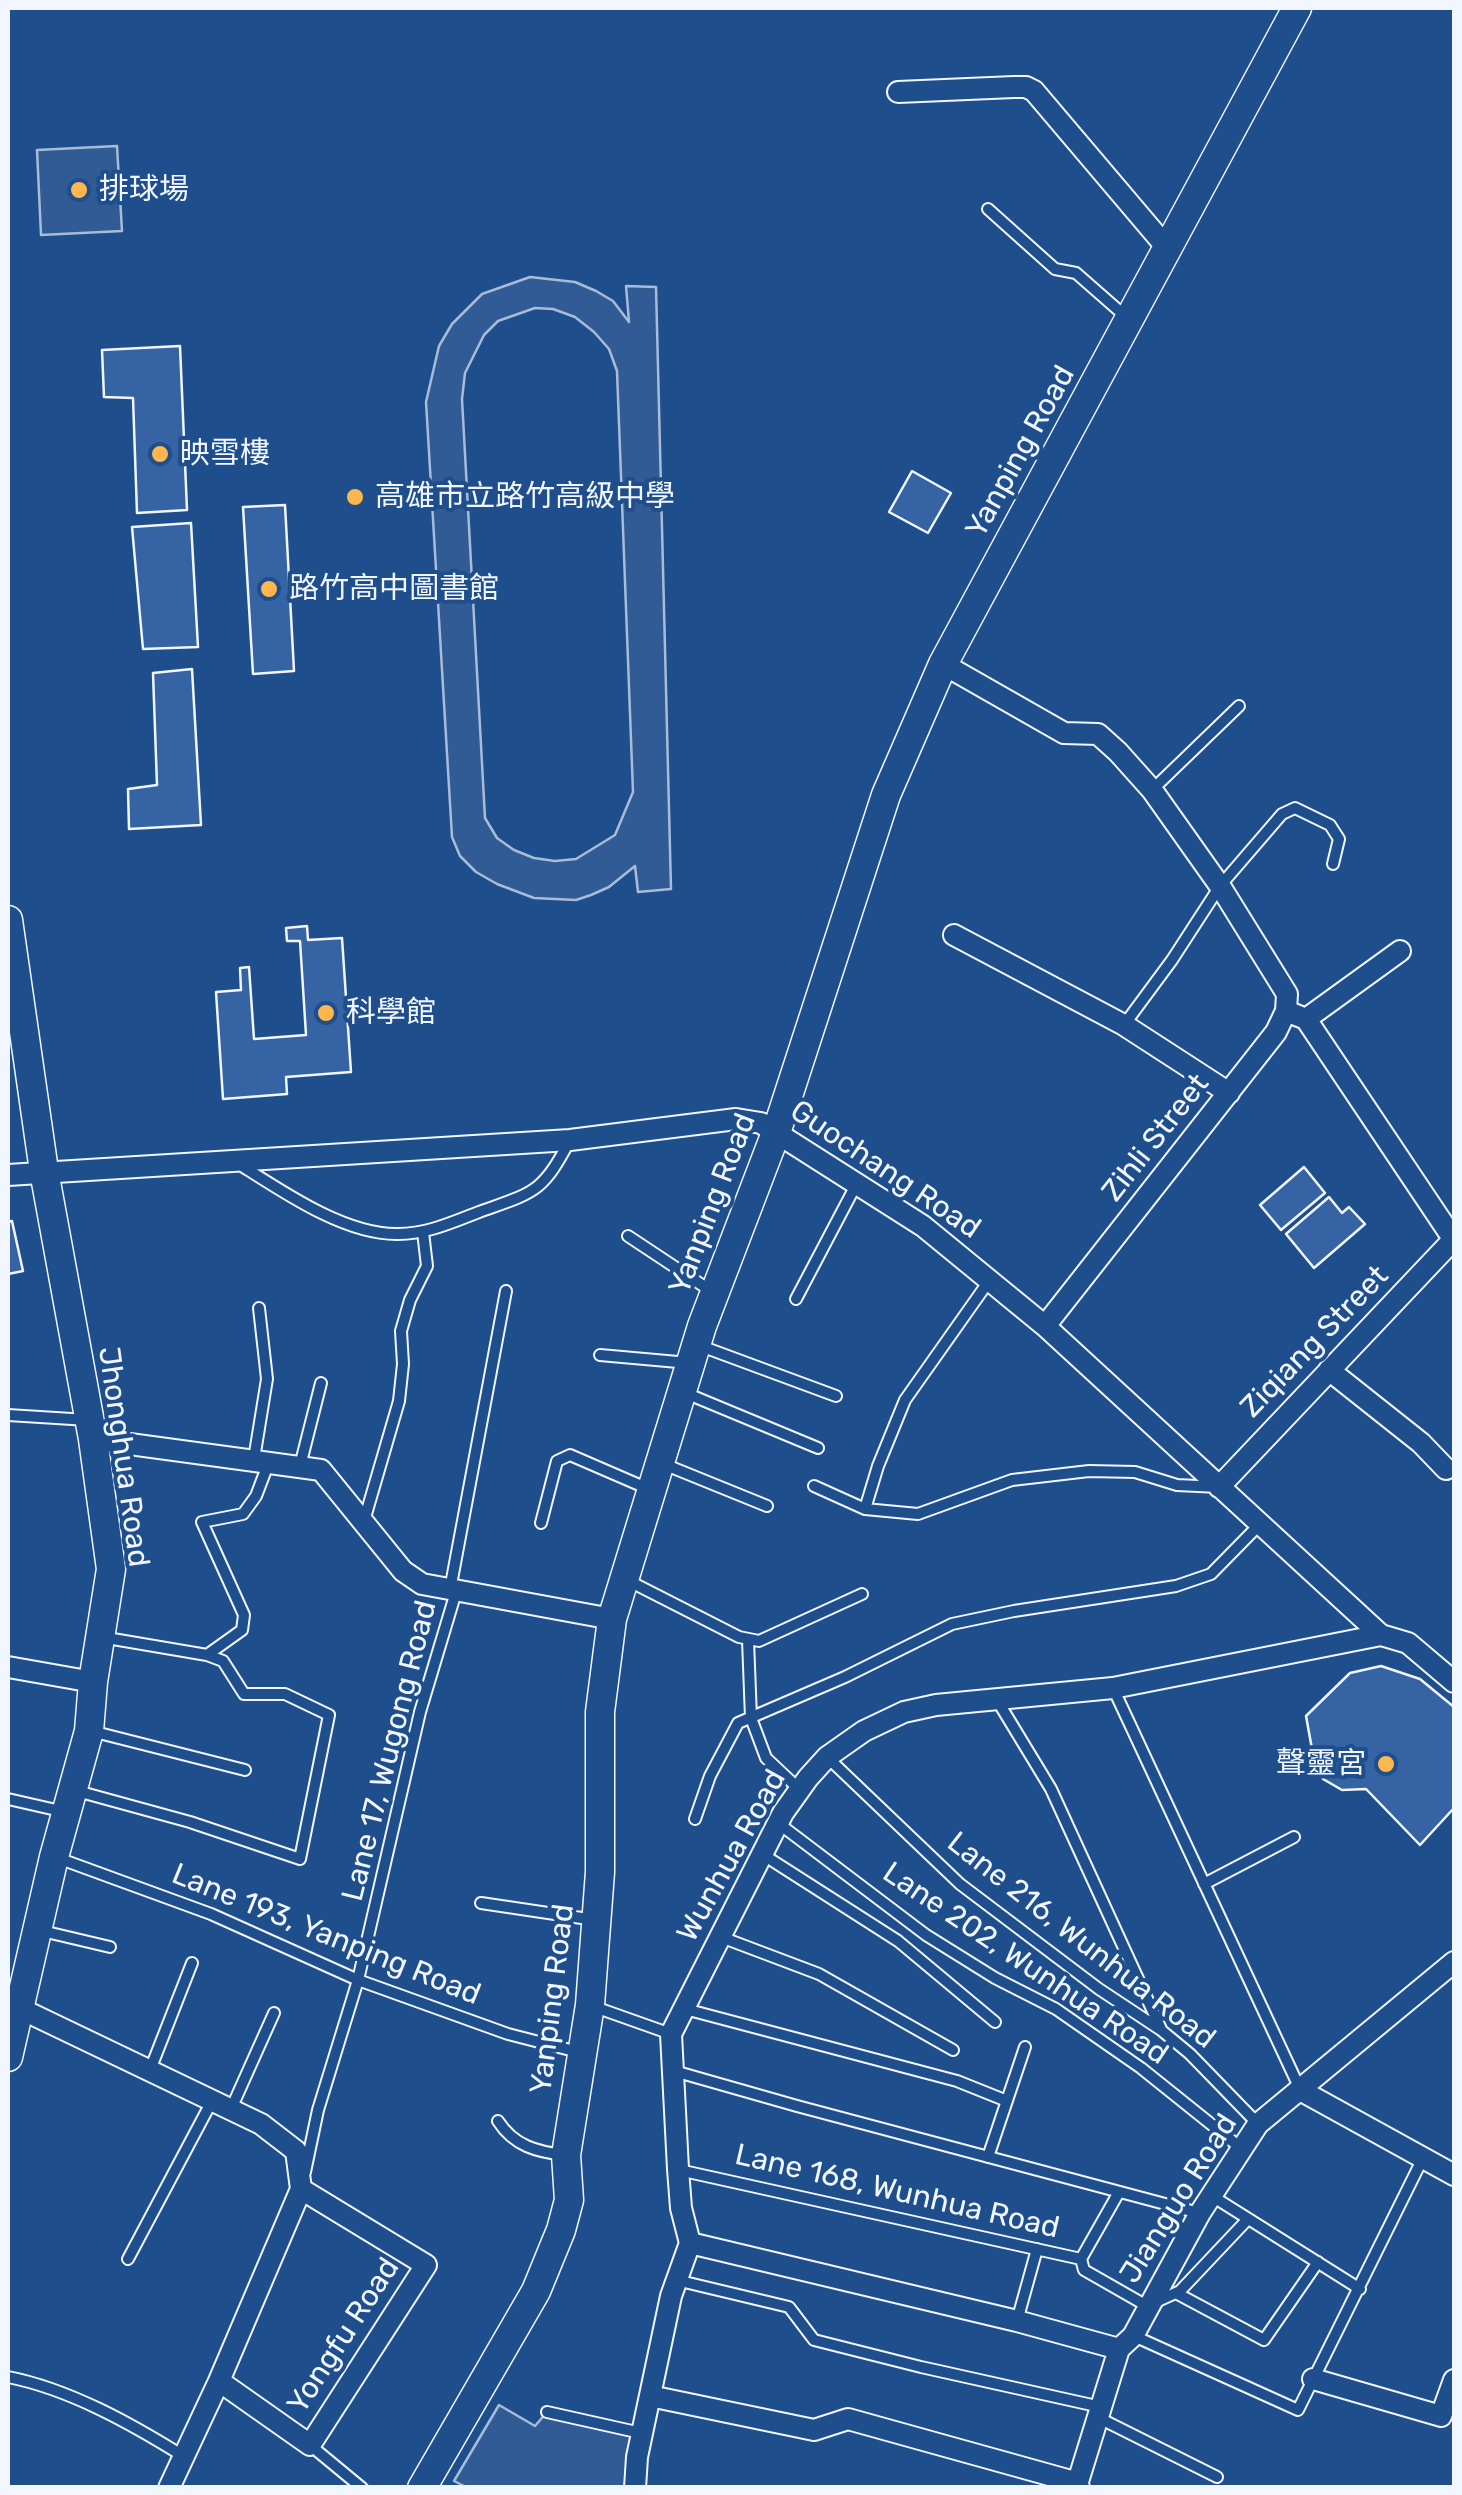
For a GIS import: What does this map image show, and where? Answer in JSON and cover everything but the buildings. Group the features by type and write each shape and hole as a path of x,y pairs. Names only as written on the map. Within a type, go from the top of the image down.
{"street":[{"name":"Yanping Road","path":"431,2485 536,2291 569,2200 566,2155 590,2005 600,1872 600,1712 612,1619 694,1354 777,1130 886,795 942,664 1297,8"},
{"path":"898,92 1026,86 1168,249"},
{"path":"942,664 1064,733 1098,734 1152,790 1220,886 1278,978 1296,1015 1451,1249"},
{"name":"Jhonghua Road","path":"8,920 44,1171 91,1430 111,1569 92,1682 89,1731 13,2009 8,2057"},
{"path":"954,935 1124,1025 1229,1093"},
{"path":"1296,1015 1400,951"},
{"name":"Zihli Street","path":"1045,1326 1276,1032 1296,1015"},
{"name":"Guochang Road","path":"8,1175 570,1140 736,1119 761,1123 923,1226 1045,1326 1381,1635 1408,1643 1454,1682"},
{"name":"Ziqiang Street","path":"1218,1487 1451,1249"},
{"path":"1329,1370 1421,1443 1446,1469"},
{"path":"91,1430 321,1470 403,1571 422,1584 612,1619"},
{"name":"Wunhua Road","path":"671,2034 778,1824 827,1757 864,1731 904,1712 936,1705 1113,1688 1381,1635"},
{"path":"8,1667 92,1682"},
{"name":"Jianguo Road","path":"1078,2486 1126,2342 1206,2204 1258,2124 1454,1962"},
{"path":"13,2009 261,2124 296,2150 301,2190 168,2488"},
{"path":"634,2488 642,2433 676,2280 690,2242 678,2169 671,2034"},
{"path":"1300,2090 1454,2176"},
{"name":"Yongfu Road","path":"218,2381 310,2444 426,2265 301,2190"},
{"path":"690,2242 1017,2321 1126,2342"},
{"path":"1313,2379 1448,2418 1454,2380"},
{"path":"650,2396 814,2430 848,2420 1078,2486"}],"lane":[{"path":"988,208 1055,269 1076,273 1130,320"},
{"path":"1152,790 1239,706"},
{"path":"1124,1025 1220,886 1282,814 1295,808 1330,824 1338,839 1333,864"},
{"path":"234,1161 303,1204 376,1233 423,1232 526,1196 549,1178 570,1140"},
{"path":"796,1299 856,1185"},
{"path":"364,1522 399,1401 401,1331 426,1266 423,1232"},
{"path":"628,1236 714,1294"},
{"path":"864,1509 905,1400 989,1280"},
{"name":"Lane 17, Wugong Road","path":"301,2190 318,2110 358,1980 420,1712 453,1592 506,1291"},
{"path":"207,1655 242,1630 244,1615 202,1522 243,1514 256,1496 267,1380 259,1308"},
{"path":"600,1355 694,1354 836,1396"},
{"path":"300,1466 321,1383"},
{"path":"682,1391 818,1448"},
{"path":"8,1415 91,1430"},
{"path":"541,1523 557,1461 570,1455 652,1490"},
{"path":"660,1462 767,1506"},
{"path":"814,1486 864,1509 918,1514 1012,1480 1089,1471 1135,1472 1177,1485 1218,1487"},
{"path":"694,1819 710,1776 738,1723 845,1678 952,1624 1176,1586 1212,1574 1260,1524"},
{"path":"624,1579 748,1640 758,1641 862,1594"},
{"path":"8,1798 69,1801 190,1822 300,1859 329,1715 286,1694 244,1694 223,1661 207,1655 100,1637"},
{"path":"748,1640 751,1718 766,1758 800,1790"},
{"path":"1113,1688 1300,2090"},
{"path":"996,1699 1050,1789 1162,2030"},
{"path":"89,1731 246,1770"},
{"name":"Lane 216, Wunhua Road","path":"827,1757 960,1884 1099,1989 1162,2030 1258,2124"},
{"name":"Lane 202, Wunhua Road","path":"778,1824 926,1935 995,1978 1056,2008 1141,2068 1242,2149"},
{"path":"1204,1884 1294,1837"},
{"path":"762,1854 898,1941 995,2022"},
{"name":"Lane 193, Yanping Road","path":"54,1857 211,1914 358,1980 508,2034 582,2053"},
{"path":"480,1903 596,1920"},
{"path":"37,1930 110,1947"},
{"path":"720,1937 819,1974 954,2050"},
{"path":"150,2071 192,1963"},
{"path":"590,2005 671,2034"},
{"path":"684,2008 956,2082 1007,2101"},
{"path":"128,2259 274,2013"},
{"path":"988,2157 1025,2047"},
{"path":"674,2071 1119,2192 1206,2204 1248,2218 1360,2289"},
{"path":"498,2121 507,2135 533,2150 566,2155"},
{"path":"1126,2342 1298,2410 1424,2158"},
{"name":"Lane 168, Wunhua Road","path":"678,2169 1080,2259 1084,2270 1147,2306"},
{"path":"1080,2259 1119,2192"},
{"path":"1147,2306 1176,2293 1248,2218"},
{"path":"1017,2321 1037,2249"},
{"path":"1176,2293 1264,2340 1318,2262"},
{"path":"676,2280 789,2308 814,2340 1100,2412 1218,2476"},
{"path":"8,2377 33,2382 84,2404 141,2430 183,2456"},
{"path":"547,2412 642,2433"},
{"path":"310,2444 344,2483 362,2488"}],"shaded area":[{"name":"排球場","path":"117,146 122,231 41,235 37,150"},
{"path":"530,277 575,282 613,301 629,322 626,286 656,287 671,889 638,892 635,866 609,887 576,900 534,898 476,872 460,856 452,837 426,402 439,346 452,324 482,294","holes":["535,308 575,317 594,332 609,349 617,371 633,792 615,835 576,859 555,861 514,850 497,838 485,818 462,399 465,373 484,335 498,321"]},
{"path":"499,2405 535,2426 547,2412 639,2430 636,2487 468,2488 454,2481"}],"place":[{"name":"排球場","path":"79,190"},
{"name":"映雪樓","path":"160,454"},
{"name":"高雄市立路竹高級中學","path":"355,497"},
{"name":"路竹高中圖書館","path":"269,589"},
{"name":"科學館","path":"326,1013"},
{"name":"聲靈宮","path":"1386,1764"}]}
